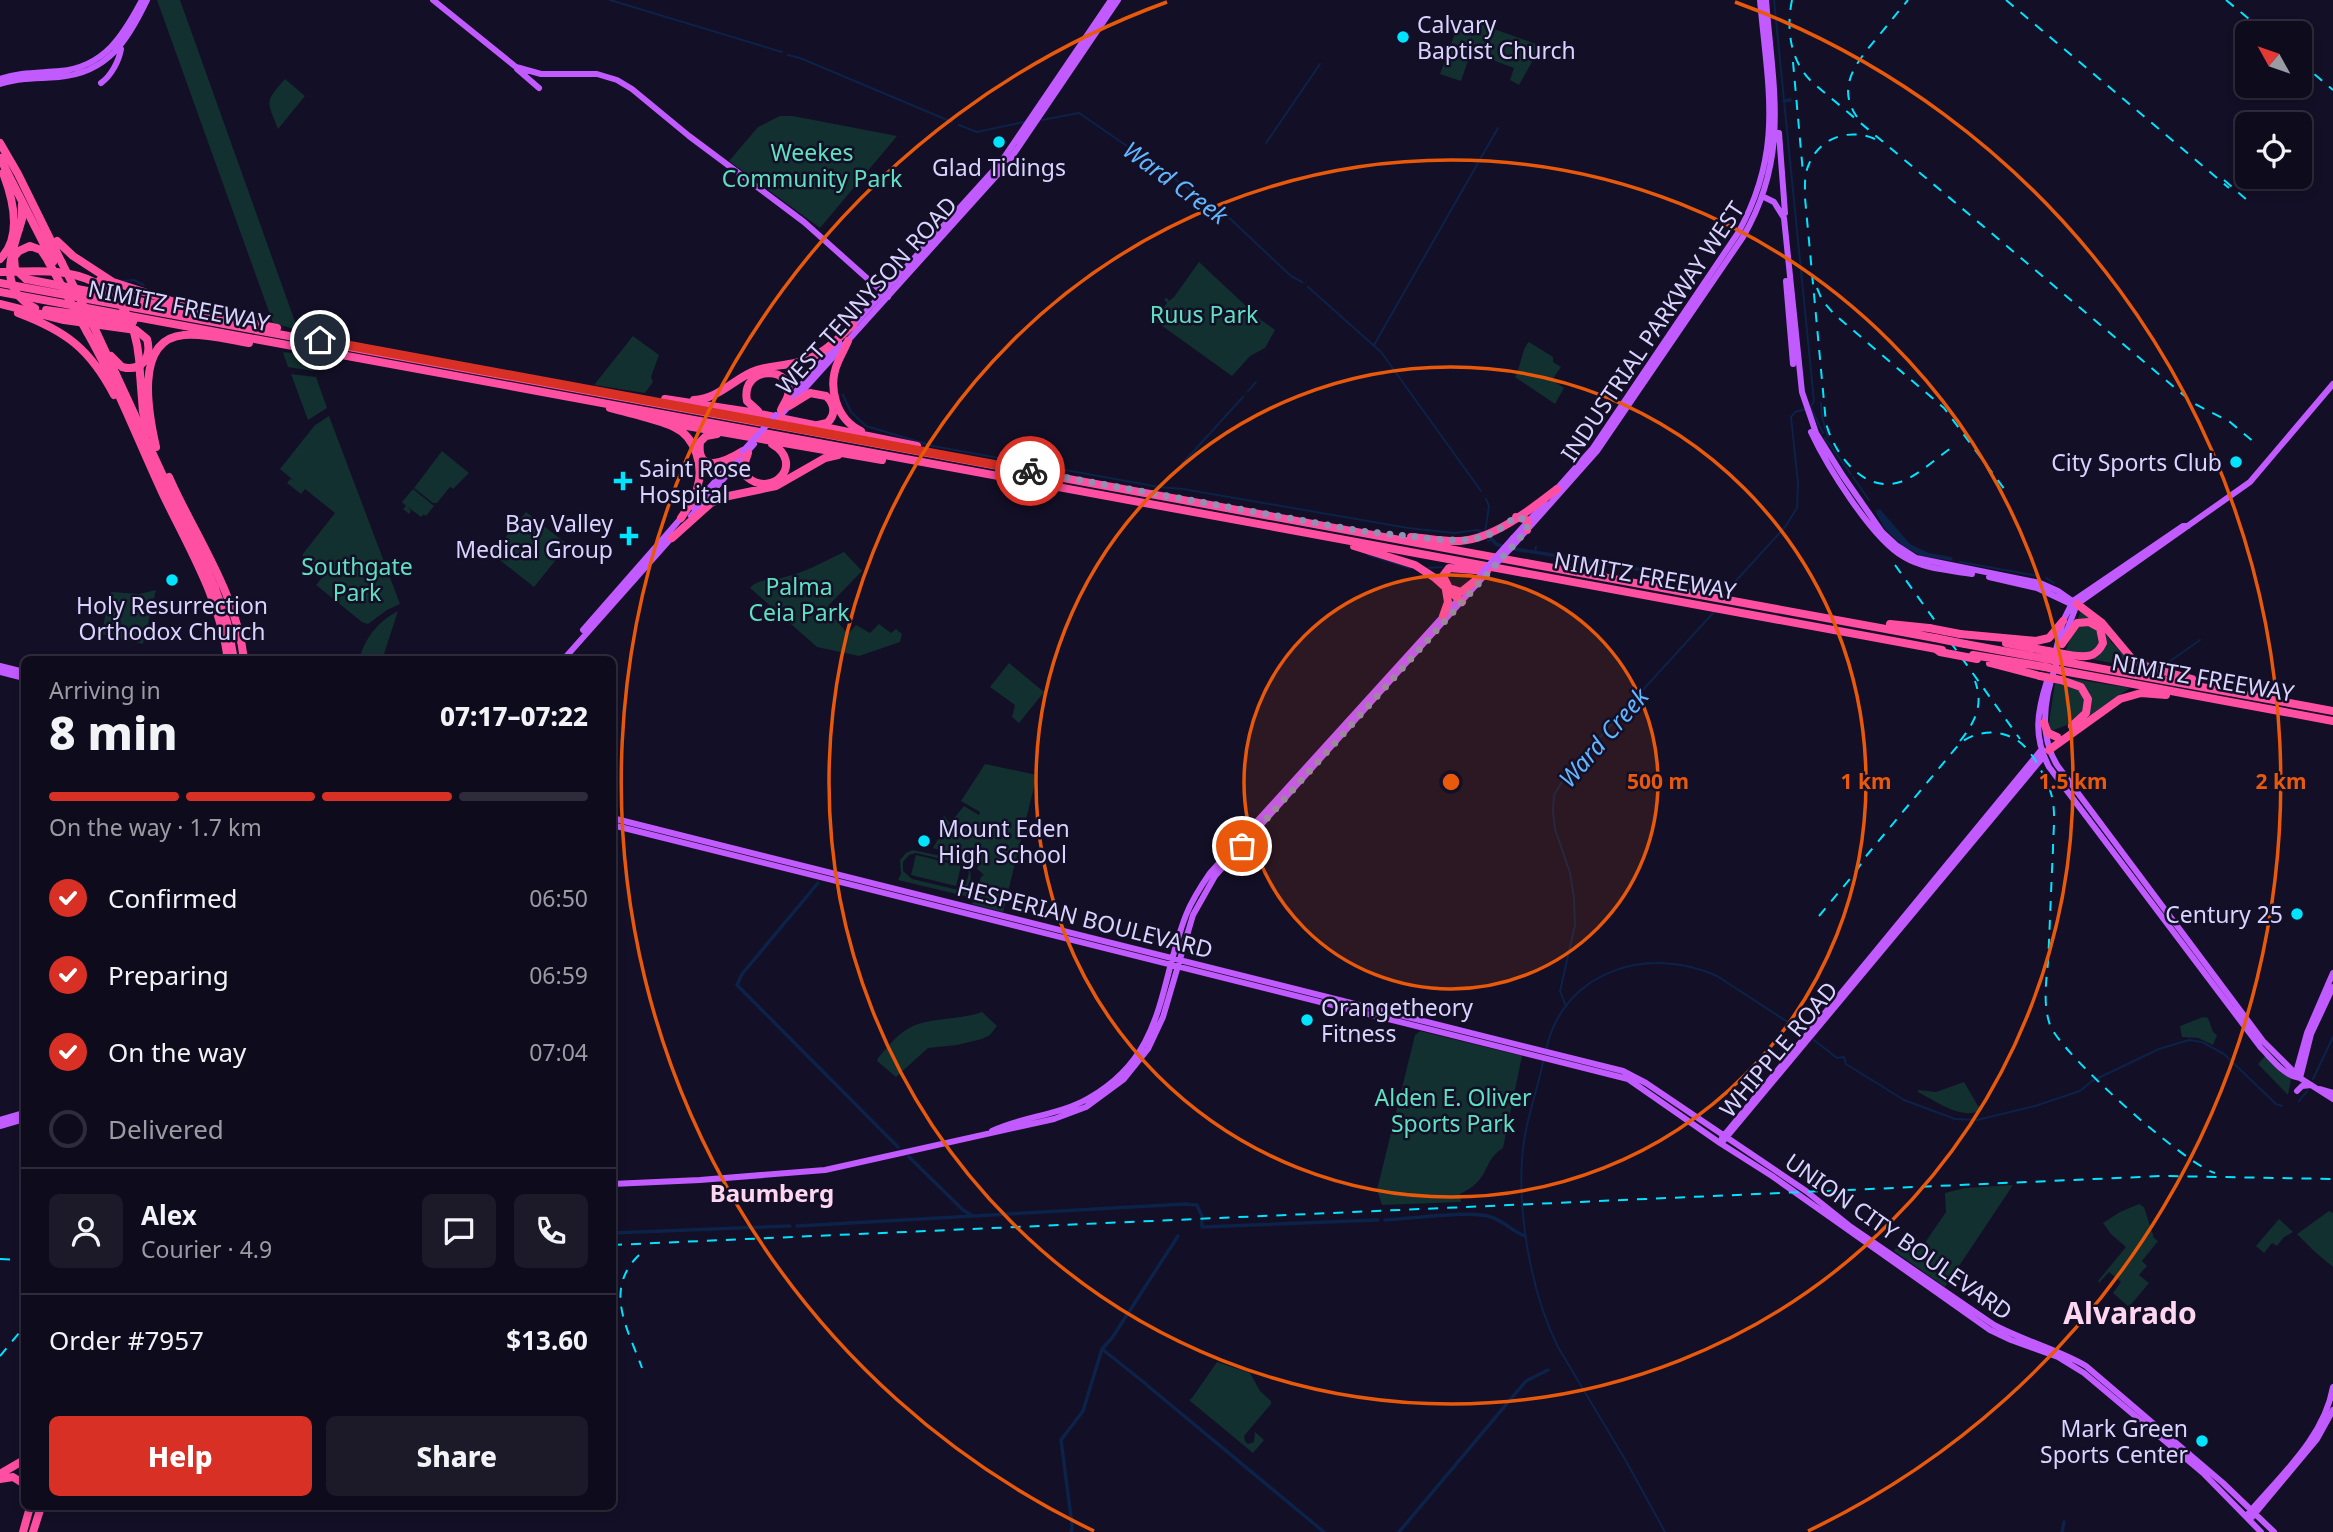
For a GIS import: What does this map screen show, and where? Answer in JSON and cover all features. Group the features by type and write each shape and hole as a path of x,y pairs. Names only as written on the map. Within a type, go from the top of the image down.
{"highway":[{"path":"0,143 56,245 84,264 122,286 289,331 294,336"},
{"path":"0,149 33,215 56,245 122,303 136,335 143,412 184,510 216,572 236,633 239,656"},
{"path":"0,158 91,329 218,593 238,656"},
{"path":"0,167 8,186 14,218 9,248 0,259"},
{"path":"21,198 22,219 8,263 8,281 17,296 35,308 148,324 152,320"},
{"path":"55,262 56,245"},
{"path":"0,305 64,320 136,330 147,339 147,359 132,369 118,365 91,329 76,311 55,262 41,250 30,246 19,251 14,257 15,269 26,279 231,317"},
{"path":"0,272 62,271 97,281"},
{"path":"0,284 1910,636 1917,637 1925,631 2036,641 2049,638 2063,621"},
{"name":"NIMITZ FREEWAY","path":"0,284 1837,619 1844,617 1925,631 1935,638 2047,659 2064,667 2333,723"},
{"name":"NIMITZ FREEWAY","path":"0,292 1940,650"},
{"path":"0,305 60,331 83,349 103,374 130,421"},
{"path":"684,401 707,398 755,370 814,357 853,325"},
{"path":"91,329 130,421 210,591 227,649 226,656"},
{"path":"156,447 149,417 147,387 154,359 161,346 184,335 258,345 264,341"},
{"path":"848,341 834,373 836,402 849,423 861,431 936,450 954,458"},
{"path":"780,413 789,393 786,381 774,373 758,376 747,388 747,401 756,411 780,413 813,393 829,398 833,410 828,422 821,425 801,424"},
{"path":"628,397 634,395 780,413 801,424 874,435"},
{"path":"591,400 603,407 657,421 844,454 943,469 946,466"},
{"path":"657,421 684,435 697,458 697,489 681,518"},
{"path":"736,435 706,436 700,442 701,454 705,460 715,464 726,462 745,452"},
{"path":"745,452 747,477 761,484 775,482 785,471 786,459 783,452 767,441"},
{"path":"672,538 711,503 724,497 776,486 825,458 844,454"},
{"path":"927,463 931,461 1940,646 1940,652 1975,657 2040,676 2099,651 2103,640 2099,628 2089,622 2077,623 2062,645"},
{"path":"1004,466 1011,472"},
{"path":"1360,531 1456,541 1483,537 1495,532 1557,489"},
{"path":"1516,517 1523,518 1527,526"},
{"path":"1300,531 1412,564 1430,574 1461,599"},
{"path":"1443,616 1448,601 1448,588 1443,576 1447,569 1453,566 1559,579"},
{"path":"1448,588 1461,592 1480,577"},
{"path":"2074,603 2102,623 2126,654 2136,662 2214,688"},
{"path":"1960,634 2047,659 2064,667 2087,695 2089,702 2084,717 2057,737 2045,750"},
{"name":"NIMITZ FREEWAY","path":"1975,657 2047,659"},
{"name":"NIMITZ FREEWAY","path":"2064,667 2214,688 2333,711"},
{"path":"2045,750 2125,696 2146,693 2183,698 2197,696"},
{"path":"2044,723 2047,731 2057,737"},
{"path":"0,1476 21,1462"},
{"path":"0,1476 13,1476 21,1482"},
{"path":"22,1532 27,1510"},
{"path":"33,1532 40,1510"}],"main road":[{"path":"101,83 119,56 142,0"},
{"path":"136,16 147,0"},
{"path":"433,0 539,88"},
{"name":"WEST TENNYSON ROAD","path":"564,656 672,538 780,413 848,341 1001,162 1111,0"},
{"name":"WEST TENNYSON ROAD","path":"563,656 681,518 754,444 853,325 886,295 1007,164 1118,0"},
{"name":"INDUSTRIAL PARKWAY WEST","path":"1174,966 1187,912 1210,873 1601,446 1742,237 1760,198 1775,141 1772,76 1763,0"},
{"name":"INDUSTRIAL PARKWAY WEST","path":"1527,526 1593,448 1760,198 1767,159 1770,116 1763,0"},
{"path":"0,79 17,74 84,66 107,54 131,26"},
{"path":"0,84 18,79 64,76 85,71 105,61 121,47"},
{"path":"516,67 541,75 597,74 617,80 632,89 719,159 804,222 886,295"},
{"path":"1772,76 1775,81 1800,392"},
{"path":"1760,198 1774,202 1784,218"},
{"path":"1760,198 1771,205 1780,218 1788,312 1800,392 1809,421 1840,477 1882,532 1916,558 1953,569 2040,583 2058,591 2074,603"},
{"path":"2297,1076 2263,1041 2045,750 2038,738 2037,717 2063,621 2074,603 2188,526 2256,475 2333,384"},
{"name":"INDUSTRIAL PARKWAY WEST","path":"1314,762 1461,599"},
{"path":"2074,603 2049,688 2044,723 2045,750 2055,776 2067,788 2261,1048 2297,1076 2333,1096"},
{"path":"0,666 21,671"},
{"path":"0,672 21,677"},
{"name":"WHIPPLE ROAD","path":"1723,1140 2045,750"},
{"name":"HESPERIAN BOULEVARD","path":"616,819 1176,958 1459,1030 1530,1051"},
{"name":"HESPERIAN BOULEVARD","path":"616,826 1449,1035 1549,1055"},
{"path":"1054,935 1067,932"},
{"path":"2195,959 2204,962"},
{"path":"616,1184 825,1170 1065,1116 1090,1105 1116,1086 1135,1067 1156,1034 1163,1017 1174,966"},
{"path":"988,1132 1071,1107 1113,1082 1135,1058 1151,1032 1174,966"},
{"path":"1173,980 1180,973 1191,970"},
{"path":"2283,1062 2292,1065 2296,1063 2333,973"},
{"path":"2297,1076 2311,1034 2333,987"},
{"path":"1449,1035 1459,1030"},
{"path":"2297,1076 2303,1045"},
{"name":"UNION CITY BOULEVARD","path":"1549,1055 1628,1079 1806,1191 1851,1227 1994,1325 2016,1336 2062,1352 2086,1366 2224,1483 2274,1532"},
{"path":"2297,1091 2302,1086 2311,1085"},
{"path":"0,1120 21,1116"},
{"path":"0,1126 21,1117"},
{"name":"UNION CITY BOULEVARD","path":"1723,1140 1990,1330 2058,1357 2081,1371 2203,1473 2261,1532"},
{"path":"2247,1519 2315,1435 2327,1412 2333,1387"},
{"path":"2252,1513 2318,1439 2333,1410"}],"green space":[{"path":"157,0 180,0 298,330 273,323"},
{"path":"1461,17 1541,46 1519,85 1510,80 1514,68 1471,52 1461,81 1440,74"},
{"path":"285,79 305,96 278,129 270,102"},
{"name":"Weekes Community Park","path":"780,116 793,116 897,136 820,228 729,161 758,127"},
{"name":"Ruus Park","path":"1199,262 1275,330 1265,348 1250,356 1232,376 1154,320 1167,303 1164,299 1169,301 1174,297"},
{"path":"633,336 659,355 651,377 653,382 645,393 594,385"},
{"path":"1529,342 1553,357 1553,362 1561,367 1552,380 1564,388 1555,404 1515,377"},
{"path":"283,352 308,355 313,371 288,367"},
{"path":"291,374 316,377 327,408 308,420"},
{"name":"Southgate Park","path":"329,416 400,604 368,624 316,585 325,574 302,555 335,513 305,489 301,494 287,483 290,479 293,480 280,469 315,425"},
{"path":"442,451 469,473 453,489 450,487 437,503 433,503 414,488"},
{"path":"413,489 434,506 426,516 424,514 421,517 408,507 411,511 409,514 403,509 406,506 402,502"},
{"path":"526,512 568,545 534,587 492,554"},
{"name":"Palma Ceia Park","path":"844,552 862,571 828,606 835,619 848,634 856,625 870,633 879,624 891,633 896,629 902,634 900,642 859,656 817,647 750,588 760,581 806,570"},
{"path":"156,590 143,644 101,634 111,592 139,594"},
{"path":"2081,610 2100,624 2111,642 2140,668 2090,659 2066,650"},
{"path":"398,611 383,656 361,656 373,631"},
{"path":"1009,663 1044,692 1019,723 1012,717 1015,705 990,687"},
{"path":"2056,676 2130,688 2088,717 2051,731 2049,723"},
{"path":"985,764 1037,775 1003,912 972,904 984,875 977,869 980,862 933,848 947,823 943,827 938,825 944,816 950,823 964,806 979,815 980,812 961,801"},
{"path":"913,850 973,863 970,868 971,881 965,890 970,893 969,897 898,880 901,874 900,860","holes":["916,853 963,864 969,873 966,884 959,889 912,879 903,871 903,862 909,855"]},
{"path":"916,855 961,866 956,886 911,875"},
{"path":"982,1012 997,1026 990,1035 982,1039 928,1048 896,1077 877,1061 906,1030 924,1023"},
{"path":"2203,1017 2208,1018 2213,1032 2217,1035 2213,1045 2198,1038 2182,1037 2180,1026"},
{"name":"Alden E. Oliver Sports Park","path":"1420,1031 1522,1056 1503,1148 1496,1153 1477,1183 1460,1194 1461,1202 1382,1205 1377,1190 1415,1035"},
{"path":"2265,1056 2291,1079 2288,1095 2258,1064"},
{"path":"1964,1082 1978,1106 1983,1109 1958,1112 1918,1092 1936,1092"},
{"path":"2013,1185 1945,1287 1894,1251 1901,1240 1920,1250 1946,1212 1945,1193 1965,1188"},
{"path":"2139,1204 2144,1207 2154,1238 2158,1241 2142,1261 2147,1266 2139,1275 2149,1283 2129,1307 2113,1293 2121,1282 2109,1272 2099,1283 2098,1281 2126,1247 2103,1223"},
{"path":"2329,1211 2333,1213 2333,1267 2297,1234"},
{"path":"2279,1219 2293,1232 2284,1237 2277,1246 2272,1243 2264,1253 2256,1246"},
{"path":"1217,1362 1250,1373 1260,1391 1271,1401 1244,1436 1248,1444 1254,1442 1255,1432 1264,1440 1253,1453 1189,1400"}],"water":[{"path":"1880,509 1910,544 1929,553 1952,557 1953,561 1921,556 1903,546 1885,529 1875,511"}],"waterway":[{"name":"Ward Creek","path":"610,0 782,52"},
{"path":"1731,595 1734,583 1785,527 1797,508 1798,483 1791,417 1795,412 1810,408 1814,401 1774,0"},
{"name":"Ward Creek","path":"788,55 952,122"},
{"path":"1266,143 1320,64"},
{"path":"1784,101 1790,100"},
{"name":"Ward Creek","path":"1042,120 1079,113 1224,213 1291,276 1302,282"},
{"name":"Ward Creek","path":"959,125 977,132 1024,122"},
{"path":"1374,345 1498,128"},
{"path":"122,281 134,280 144,285"},
{"name":"Ward Creek","path":"1308,287 1381,352 1481,491"},
{"path":"1248,391 1256,382"},
{"path":"843,395 851,412 866,426 933,446 1408,528 1455,533 1477,530 1485,533 1489,506 1486,499"},
{"path":"1182,464 1243,397"},
{"path":"1821,403 1828,437"},
{"path":"1811,408 1823,433"},
{"path":"1825,438 1851,474"},
{"path":"1853,477 1869,500"},
{"name":"Ward Creek","path":"1487,534 1496,544 1508,548 1732,587"},
{"name":"Ward Creek","path":"1535,552 1536,547"},
{"path":"1368,555 1410,568"},
{"path":"1960,562 2038,576"},
{"path":"1428,568 1442,567"},
{"path":"2046,578 2054,583"},
{"name":"Ward Creek","path":"1566,1006 1560,991 1575,925 1574,898 1570,873 1555,829 1554,795 1568,772 1714,612"},
{"path":"2144,661 2163,666 2200,640"},
{"path":"2194,676 2224,682"},
{"path":"818,883 742,974 737,985 898,1147"},
{"path":"1546,1050 1555,1023 1570,1000 1590,983 1612,971 1637,965 1664,963 1691,967 1717,976 1803,1032"},
{"path":"2313,1079 2333,1037"},
{"path":"1814,1040 1837,1058 1844,1057 1846,1064 1904,1100 1955,1119 1977,1120 2035,1106 2080,1091 2092,1081 2159,1049 2189,1040 2202,1042 2224,1054 2276,1104 2282,1106"},
{"path":"1543,1062 1526,1131 1522,1165 1523,1219 1533,1274 1548,1325 1558,1347 1665,1532"},
{"path":"2299,1101 2307,1091"},
{"path":"909,1157 971,1215"},
{"path":"797,1226 1185,1204 1197,1205 1202,1216"},
{"path":"1385,1220 1481,1215 1496,1219 1525,1236"},
{"path":"1202,1221 1202,1227 1378,1220"},
{"path":"616,1233 790,1226"},
{"path":"1072,1525 1061,1440 1083,1411 1102,1349 1112,1338 1178,1236"},
{"path":"1102,1349 1146,1384"},
{"path":"1399,1532 1526,1381 1548,1370"},
{"path":"1148,1386 1324,1532"},
{"path":"2062,1532 2064,1522"},
{"path":"1071,1532 1072,1528"}],"railway":[{"path":"1792,0 1790,33 1794,54 1812,82 2193,403 2230,422 2255,443"},
{"path":"1857,117 1848,96 1851,76 1862,57 1908,0"},
{"path":"2006,0 2229,188"},
{"path":"2226,0 2251,21"},
{"path":"1793,62 1803,173"},
{"path":"2312,72 2333,90"},
{"path":"1875,139 1856,134 1837,137 1820,147 1807,168 1805,198 1826,423 1843,458 1863,477 1874,482 1887,484 1907,479 1951,448"},
{"path":"2224,180 2248,201"},
{"path":"1817,288 1822,300 1834,314 1944,408 2008,494"},
{"path":"1895,565 2020,739"},
{"path":"1960,741 1977,713 1979,698 1975,681"},
{"path":"1819,916 1960,743 1985,733 1998,733 2015,739 2037,763 2048,783 2053,804 2046,994 2050,1025 2076,1059 2126,1107 2179,1151 2215,1173"},
{"path":"616,1245 2162,1176 2333,1179"},
{"path":"639,1255 628,1268 620,1296 625,1324 642,1368"},
{"path":"0,1259 21,1260"},
{"path":"0,1356 21,1331"}],"way so far":[{"path":"1030,471 1360,531 1445,540 1478,538 1495,532 1516,517 1527,520 1527,530 1242,846"}],"place":[{"name":"Calvary Baptist Church","path":"1403,37"},
{"name":"Glad Tidings","path":"999,142"},
{"name":"City Sports Club","path":"2236,462"},
{"name":"Saint Rose Hospital","path":"623,481"},
{"name":"Bay Valley Medical Group","path":"629,536"},
{"name":"Holy Resurrection Orthodox Church","path":"172,580"},
{"name":"Mount Eden High School","path":"924,841"},
{"name":"Century 25","path":"2297,914"},
{"name":"Orangetheory Fitness","path":"1307,1020"},
{"name":"Mark Green Sports Center","path":"2202,1441"}],"district":[{"name":"Baumberg","path":"772,1192"},
{"name":"Alvarado","path":"2130,1312"}],"route":[{"path":"320,340 1030,471"}]}
